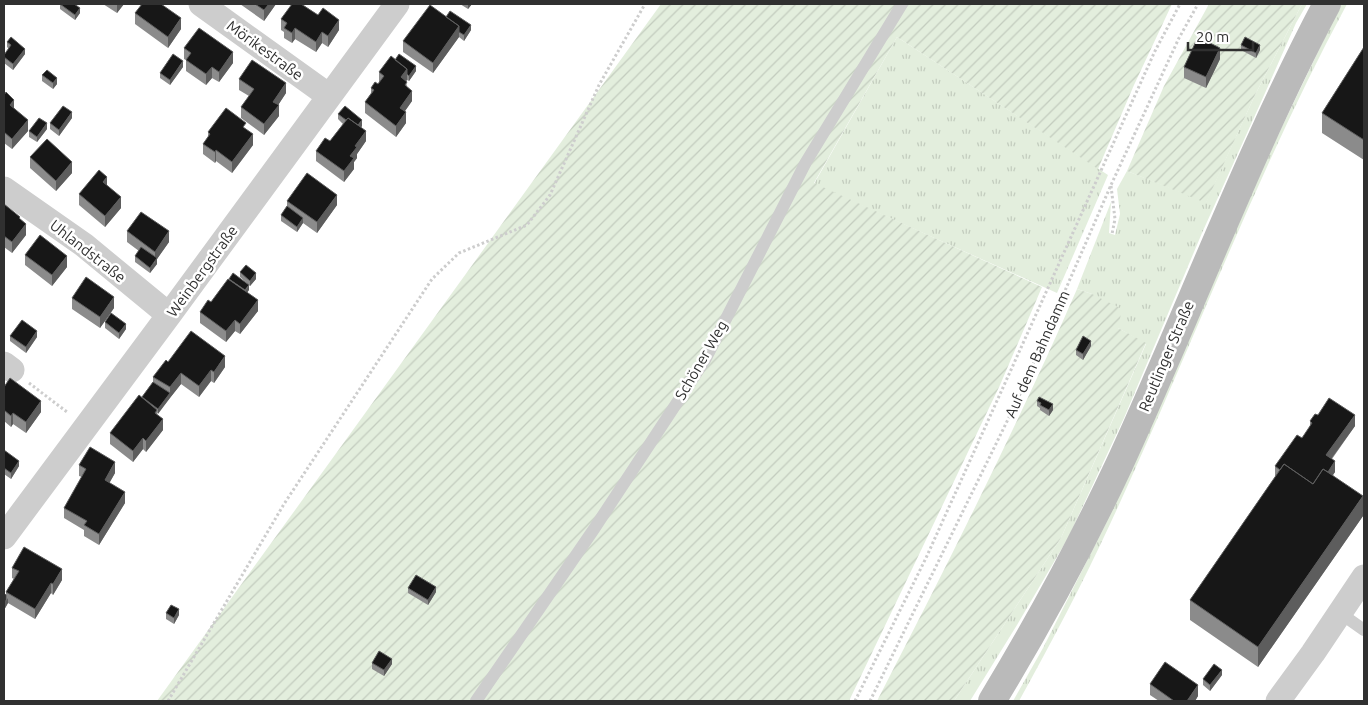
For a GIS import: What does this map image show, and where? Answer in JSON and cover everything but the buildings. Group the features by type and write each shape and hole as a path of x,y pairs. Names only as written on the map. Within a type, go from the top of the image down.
{"main road":[{"name":"Reutlinger Straße","path":"992,701 1056,590 1119,464 1275,108 1328,4"}],"street":[{"name":"Weinbergstraße","path":"4,537 397,4"},
{"name":"Mörikestraße","path":"205,5 329,96"},
{"name":"Uhlandstraße","path":"4,189 84,246 169,315"},
{"path":"1278,701 1364,577"}],"lane":[{"name":"Schöner Weg","path":"476,701 594,530 704,360 806,162 902,4"},
{"path":"1340,613 1364,630"}],"path":[{"path":"168,701 284,504 432,279 459,253 527,225 550,195 599,85 645,4"},
{"path":"855,701 926,558 1147,69 1180,4"},
{"name":"Auf dem Bahndamm","path":"870,701 1017,401 1111,185 1179,38 1198,4"},
{"path":"1111,185 1115,219 1112,234"},
{"path":"8,367 86,427"}],"green space":[{"path":"661,4 1172,4 1134,85 1098,169 897,37 814,183 1042,287 1000,385 849,701 157,701"},
{"path":"1209,4 1302,4 1255,95 1206,203 1127,171 1164,86"},
{"path":"1302,4 1307,4 1296,23 1202,233 1124,418 1068,538 970,701 954,701 1061,538 1146,344 1118,328 1092,294 1077,289 1111,202 1109,233 1115,235 1120,214 1117,189 1127,171 1206,202 1255,95"},
{"path":"1341,4 1347,4 1283,131 1100,545 1019,701 1013,701 1043,648 1105,525 1256,181"},
{"path":"897,37 1108,175 1057,293 814,184"},
{"path":"1077,289 1092,294 1122,309 1118,328 1146,343 1061,538 954,701 877,701 1005,445"}]}
